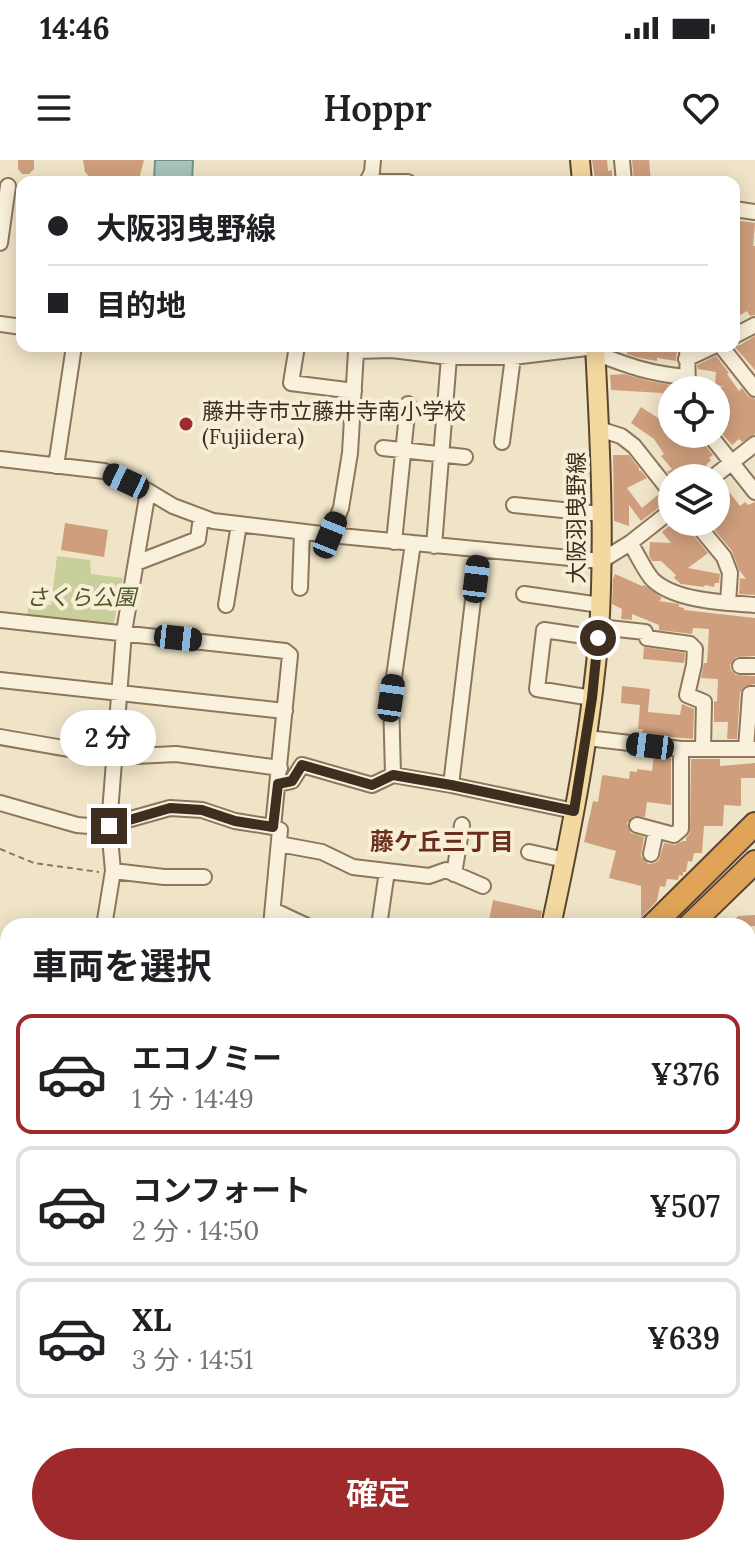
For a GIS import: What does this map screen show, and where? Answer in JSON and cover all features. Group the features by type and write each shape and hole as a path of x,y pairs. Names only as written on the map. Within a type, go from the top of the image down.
{"highway":[{"path":"660,918 755,824"},
{"path":"697,916 755,842"},
{"path":"697,916 755,862"},
{"path":"697,916 755,882"}],"main road":[{"name":"大阪羽曳野線","path":"553,918 587,738 598,633 601,514 595,352"}],"street":[{"path":"0,243 10,186"},
{"path":"56,466 73,352"},
{"path":"296,352 291,383 354,391"},
{"path":"330,535 341,508 350,453 356,352"},
{"path":"417,352 449,357 513,357 564,352"},
{"path":"601,352 638,369 664,376"},
{"path":"687,352 688,376"},
{"path":"726,352 755,389"},
{"path":"434,546 449,357"},
{"path":"502,442 513,357"},
{"path":"394,542 408,404"},
{"path":"599,429 621,436 634,446 658,476"},
{"path":"732,463 755,444"},
{"path":"383,448 465,457"},
{"path":"720,448 755,492"},
{"path":"0,459 104,471 201,517 302,532 434,546 601,561 658,521"},
{"path":"105,918 113,873 109,826 124,632 148,491"},
{"path":"514,505 601,514"},
{"path":"136,563 198,539 201,517"},
{"path":"226,605 239,524"},
{"path":"300,588 302,532"},
{"path":"707,536 724,557 730,573 728,603"},
{"path":"393,775 391,698 413,543"},
{"path":"630,543 653,580 679,596 755,605"},
{"path":"451,785 479,550"},
{"path":"524,594 600,605"},
{"path":"0,620 285,651 290,655 273,827"},
{"path":"592,698 537,689 544,630 645,632 647,638 690,644 695,649 687,695 704,702 703,749"},
{"path":"0,680 285,711"},
{"path":"587,738 681,749 750,749 750,694 755,694"},
{"path":"0,737 115,757 176,754 292,781 302,765 372,785 393,775 574,811"},
{"path":"637,825 674,835 681,829 681,749"},
{"path":"0,803 77,825 109,826 170,808 202,810 235,821 273,827 280,830 272,918"},
{"path":"454,874 462,825"},
{"path":"651,854 656,830"},
{"path":"279,844 322,852 353,867 429,876 446,870 483,886"},
{"path":"529,852 565,860"},
{"path":"380,918 387,871"},
{"path":"113,873 204,877"},
{"path":"273,910 290,918"}],"path":[{"path":"0,849 34,863 113,873"}],"green space":[{"name":"さくら公園","path":"57,556 90,560 91,574 123,578 113,627 27,617 28,606 51,605"}],"water":[{"path":"155,160 193,160 192,176 154,176"}],"building":[{"path":"18,160 34,160 34,169 29,174 22,174 18,169"},
{"path":"83,160 144,160 140,176 89,176"},
{"path":"592,160 607,160 612,176 595,176"},
{"path":"632,160 649,160 650,176 633,176"},
{"path":"740,221 755,223 755,315 750,316 747,311 740,315"},
{"path":"755,336 755,370 739,352 740,345"},
{"path":"677,352 676,361 657,358 657,361 627,354"},
{"path":"716,356 728,376 716,376 716,372 698,369 697,365"},
{"path":"624,374 658,383 658,393 611,390 610,375"},
{"path":"730,378 739,391 742,388 755,399 755,434 732,445"},
{"path":"641,407 658,418 658,445 654,439 631,423"},
{"path":"660,448 707,448 713,455 707,464 668,464 661,456 664,454"},
{"path":"613,455 629,455 647,478 627,488 642,508 658,495 658,508 641,521 629,505 629,526 614,521"},
{"path":"730,493 740,506 745,502 748,505 755,502 755,595 739,594 740,578 746,579 732,551 720,536 730,536"},
{"path":"65,523 108,530 104,557 61,550"},
{"path":"665,536 694,536 708,553 688,568 720,574 719,583 715,583 714,587 681,584 661,561 652,561 649,556 650,542 671,543"},
{"path":"615,574 644,585 662,598 659,601 679,604 684,610 755,618 755,656 736,657 730,665 736,675 755,676 755,684 745,686 740,693 737,739 727,739 728,722 714,722 718,679 701,678 704,663 707,663 709,629 693,628 692,634 659,630 659,625 632,614 632,620 621,619 622,609 612,604"},
{"path":"644,647 685,653 684,663 643,659"},
{"path":"622,686 650,689 648,712 680,715 682,704 694,709 693,739 642,734 643,729 638,729 640,705 621,703"},
{"path":"654,756 671,758 671,805 647,802 645,817 634,816 627,823 631,833 644,837 641,856 648,864 659,860 664,843 675,845 686,841 690,833 691,759 720,759 720,766 755,763 755,778 741,778 741,806 724,805 723,826 704,826 702,853 694,853 692,862 688,861 686,872 683,876 679,875 678,880 667,879 665,887 660,886 657,901 641,918 641,886 609,878 616,851 584,842 593,801 598,802 602,776 629,779 630,771 652,771"},
{"path":"493,900 542,911 541,918 490,918"},
{"path":"755,915 755,918 736,918"}],"place":[{"name":"藤井寺市立藤井寺南小学校 (Fujiidera)","path":"186,424"}],"district":[{"name":"藤ケ丘三丁目","path":"442,841"}],"route":[{"path":"109,826 170,808 202,810 235,821 273,827 278,784 292,781 302,765 372,785 393,775 574,811 584,758 598,638"}]}
